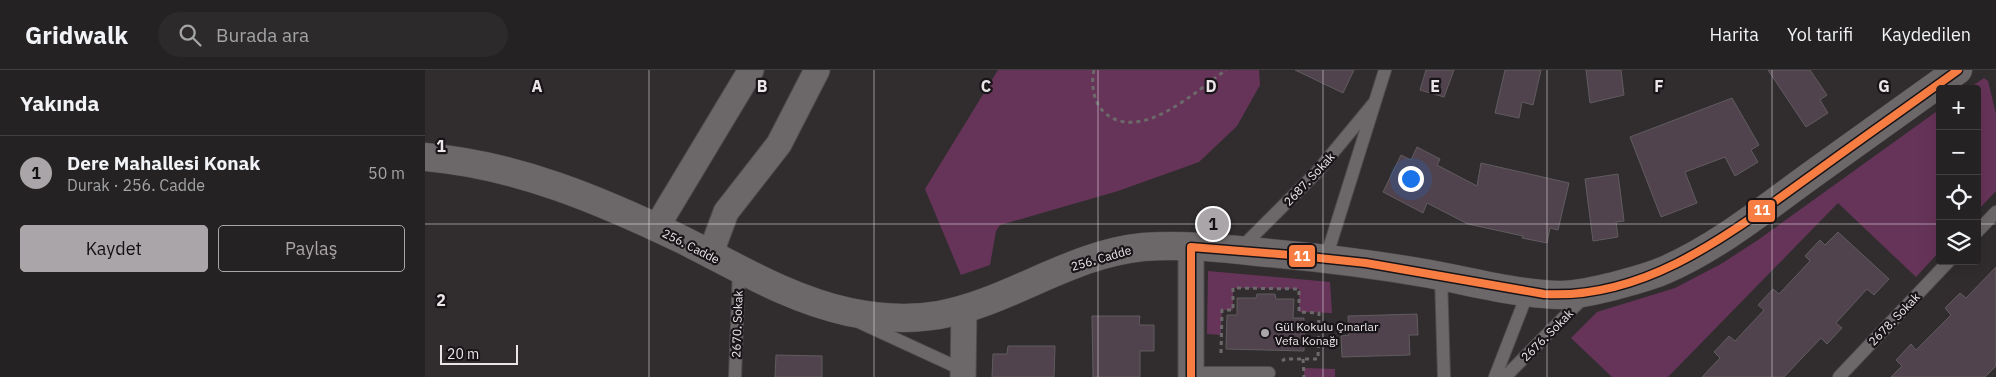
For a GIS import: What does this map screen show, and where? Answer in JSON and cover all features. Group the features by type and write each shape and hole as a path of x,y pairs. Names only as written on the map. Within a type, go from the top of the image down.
{"street":[{"path":"656,228 751,70"},
{"path":"710,255 726,212 779,144 817,70"},
{"name":"256. Cadde","path":"425,157 495,167 562,187 656,228 790,294 824,306 881,317 909,318 938,315 999,296 1064,268 1115,252 1153,246 1239,250 1325,258 1528,292 1561,295 1589,293 1636,280 1665,270 1693,256 1763,211 1958,70"},
{"path":"1191,247 1191,375"},
{"path":"963,373 964,308"}],"lane":[{"name":"2687. Sokak","path":"1325,258 1385,70"},
{"name":"2687. Sokak","path":"1239,250 1315,172 1374,103"},
{"path":"1981,228 1996,212"},
{"name":"2678. Sokak","path":"1839,377 1945,265"},
{"name":"2670. Sokak","path":"735,377 739,270"},
{"path":"1441,276 1444,377"},
{"name":"2676. Sokak","path":"1495,377 1528,292"},
{"name":"2676. Sokak","path":"1505,377 1589,293"},
{"path":"824,306 963,373"},
{"path":"1191,375 1269,373"}],"path":[{"path":"1094,70 1094,92 1097,105 1117,122 1128,124 1158,116 1226,70"},
{"path":"1266,282 1266,288"},
{"path":"1221,373 1222,310 1233,310 1233,288 1299,289 1299,312 1319,313 1318,359 1285,359 1269,373"},
{"path":"1303,359 1304,377"}],"shaded area":[{"path":"998,70 1259,70 1260,85 1237,126 1199,162 1118,191 1000,225 996,231 990,265 961,275 925,189"},
{"path":"1984,78 1988,81 1996,114 1996,191 1981,207 1981,85 1974,85"},
{"path":"1936,112 1936,255 1916,277 1838,203 1668,377 1612,377 1571,338 1597,312 1675,288 1721,264 1758,240"},
{"path":"1208,271 1330,282 1332,313 1299,312 1299,289 1233,288 1233,310 1222,310 1221,335 1207,334"},
{"path":"1304,368 1335,369 1335,377 1304,377"}],"building":[{"path":"1295,70 1354,70 1343,93"},
{"path":"1426,70 1454,70 1444,97 1420,90"},
{"path":"1505,70 1541,70 1533,105 1522,102 1519,118 1495,113"},
{"path":"1586,70 1621,70 1624,95 1590,103"},
{"path":"1768,70 1810,70 1827,95 1820,100 1828,113 1806,127"},
{"path":"1732,98 1759,145 1751,150 1758,162 1735,176 1725,157 1685,172 1697,203 1661,217 1630,137"},
{"path":"1417,147 1440,159 1437,165 1477,186 1481,163 1569,183 1558,230 1550,228 1547,243 1522,238 1523,236 1468,224 1427,203 1423,213 1383,192 1401,155 1411,160"},
{"path":"1618,174 1624,221 1616,222 1618,237 1593,241 1585,179"},
{"path":"1838,232 1889,279 1874,295 1867,289 1836,323 1842,328 1827,344 1821,338 1784,377 1702,377 1720,358 1714,352 1729,336 1735,341 1764,310 1758,305 1773,289 1779,294 1810,261 1805,256 1820,240 1825,245"},
{"path":"1996,267 1996,366 1985,377 1891,377 1902,366 1896,360 1911,344 1916,350 1951,315 1945,308 1960,293 1966,298"},
{"name":"Gül Kokulu Çınarlar Vefa Konağı","path":"1257,294 1275,294 1276,299 1294,299 1293,318 1304,318 1304,351 1226,349 1227,315 1237,315 1237,298 1256,298"},
{"path":"1417,314 1418,335 1409,335 1410,355 1342,357 1341,336 1349,335 1348,316"},
{"path":"1092,316 1140,316 1139,325 1154,325 1154,351 1140,351 1140,377 1093,377"},
{"path":"1008,346 1055,346 1054,377 992,377 993,354 1007,354"},
{"path":"776,355 822,356 822,377 775,377"}],"transit line":[{"name":"11","path":"1191,377 1191,247 1366,263 1544,294 1582,293 1619,286 1654,274 1720,239 1958,70"}],"place":[{"name":"Dere Mahallesi Konak","path":"1213,224"},
{"name":"Gül Kokulu Çınarlar Vefa Konağı","path":"1265,333"}]}
